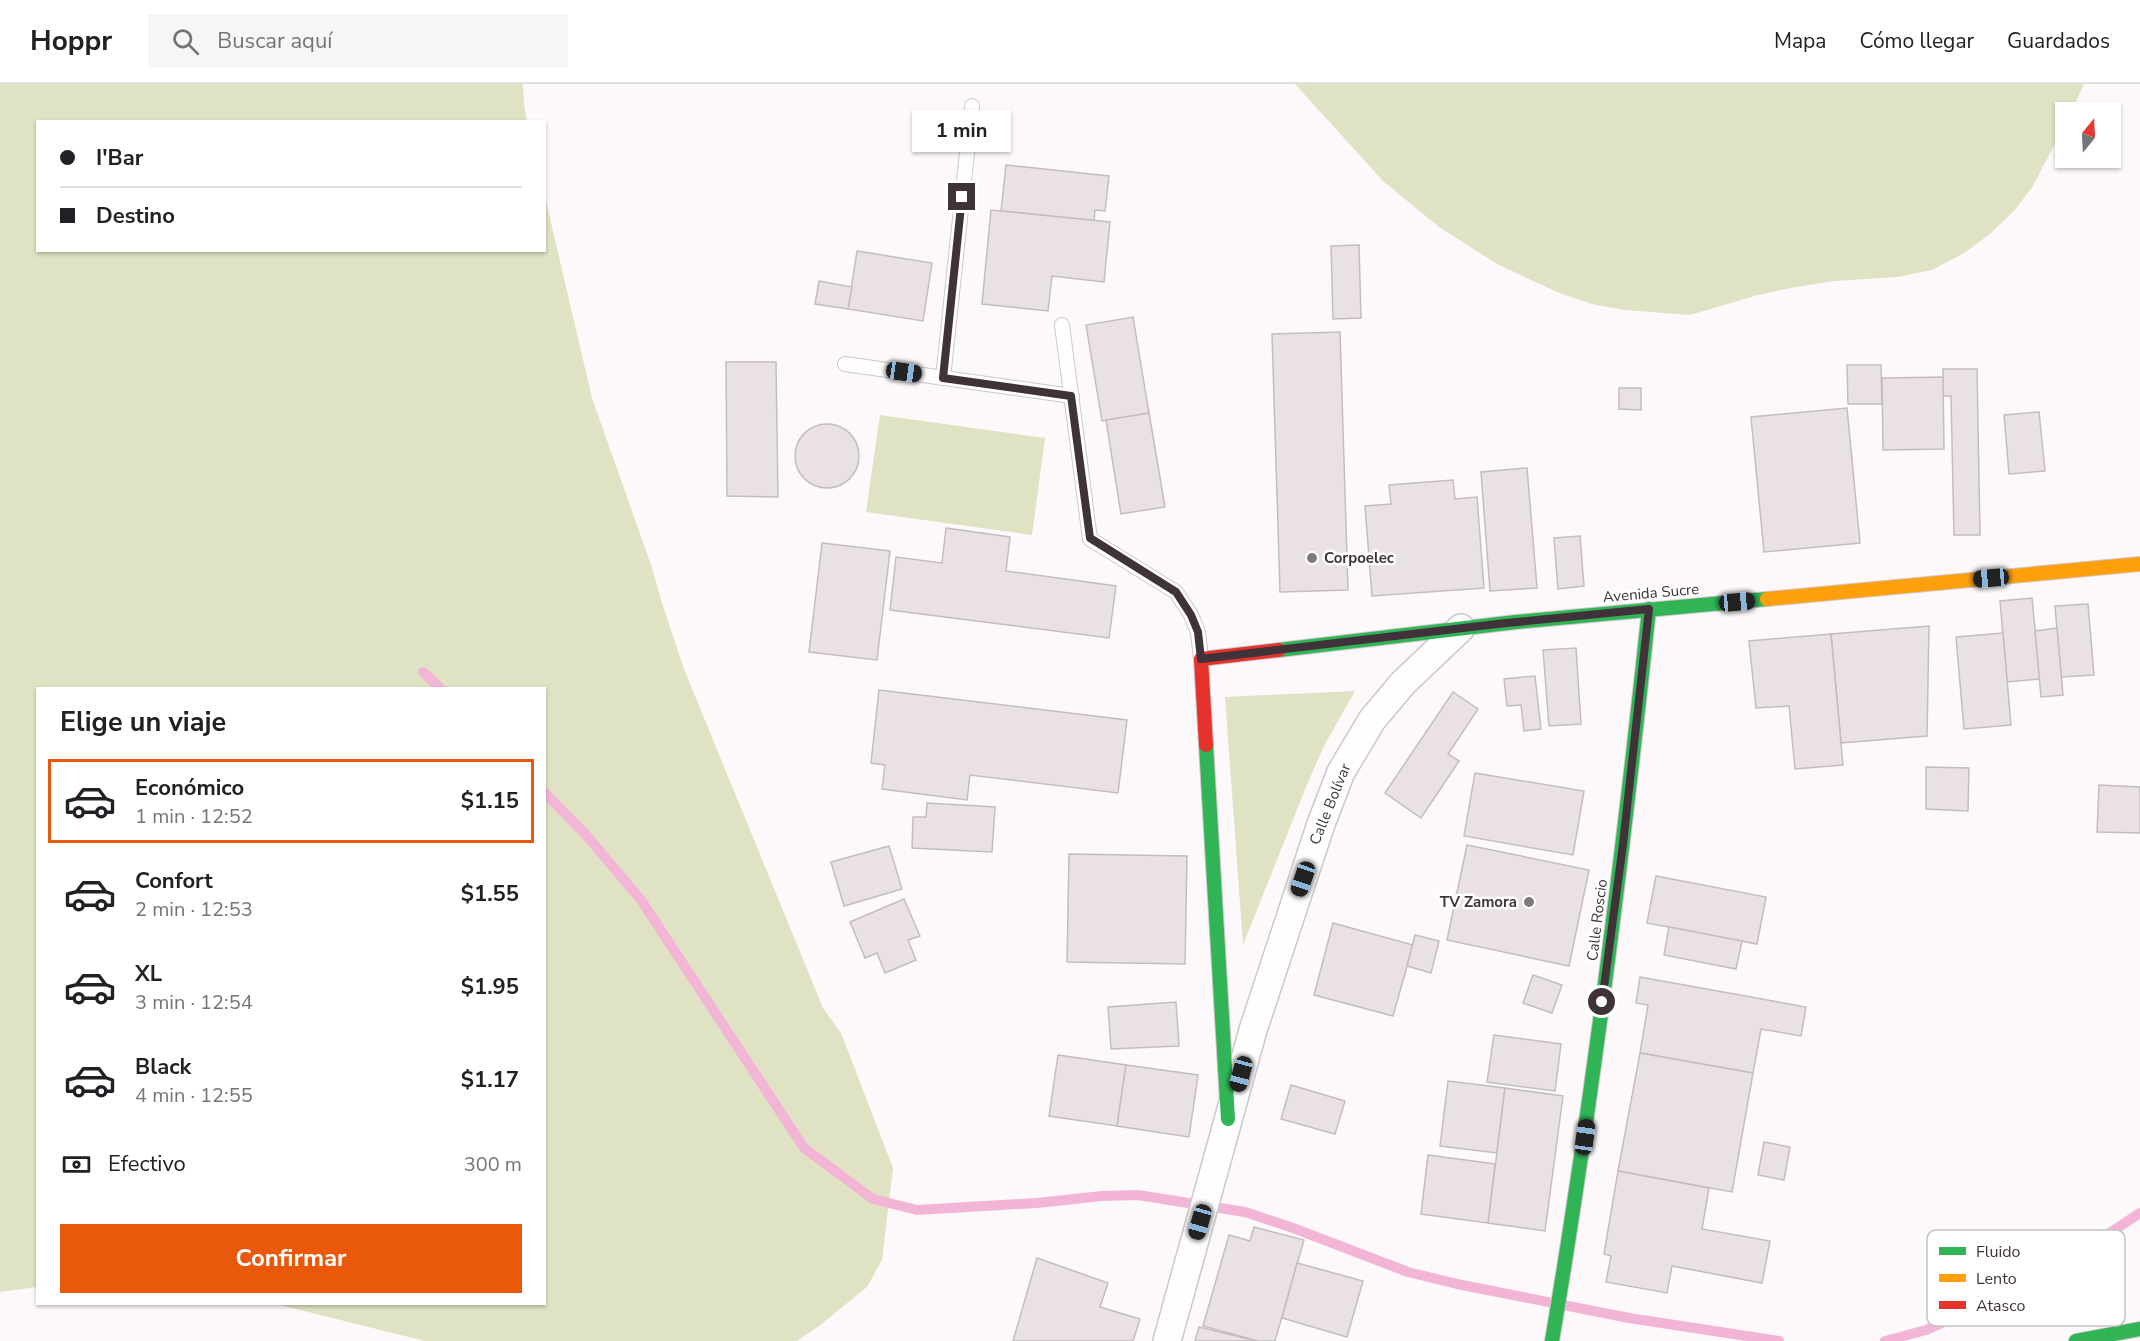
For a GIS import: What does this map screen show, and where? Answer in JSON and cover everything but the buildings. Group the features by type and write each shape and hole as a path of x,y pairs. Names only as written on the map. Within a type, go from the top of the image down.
{"street":[{"name":"Avenida Sucre","path":"1201,659 1461,628 2140,564"},
{"name":"Calle Roscio","path":"1552,1341 1585,1137 1623,844 1649,609"},
{"name":"Calle Bolívar","path":"1167,1341 1257,1019 1317,834 1341,772 1372,720 1403,682 1461,628"},
{"name":"Calle Bolívar","path":"1201,659 1228,1119"},
{"path":"2076,1341 2140,1329"}],"lane":[{"path":"943,378 972,106"},
{"path":"1062,325 1090,538 1176,592 1191,615 1198,632 1201,659"},
{"path":"845,364 1071,396"}],"green space":[{"path":"0,84 523,84 527,120 36,120 36,252 546,252 546,201 592,398 651,565 684,669 823,1008 841,1033 893,1168 882,1260 867,1287 797,1341 425,1341 280,1305 546,1305 546,687 36,687 36,1287 0,1292"},
{"path":"1295,84 2084,84 2076,102 2055,102 2055,143 2033,186 2014,211 1966,252 1932,270 1897,277 1834,281 1796,287 1758,295 1690,315 1625,310 1596,305 1559,293 1497,264 1439,227 1383,181"},
{"path":"880,415 1045,438 1032,535 866,512"},
{"path":"1355,691 1325,744 1306,787 1243,945 1225,697"}],"waterway":[{"path":"423,672 439,687"},
{"path":"546,794 586,835 641,900 804,1148 873,1199 917,1210 1138,1195 1245,1212 1408,1272 1457,1284 1629,1318 1779,1341"},
{"path":"2114,1230 2140,1213"},
{"path":"1885,1341 1935,1326"}],"traffic: fast":[{"path":"1279,650 1516,622 1767,599"},
{"path":"1552,1341 1581,1159 1606,976 1649,609"},
{"path":"1206,745 1228,1119"},
{"path":"2076,1341 2140,1329"}],"traffic: slow":[{"path":"1767,599 2140,564"}],"traffic: jam":[{"path":"1206,745 1201,659 1279,650"}],"place":[{"name":"Corpoelec","path":"1312,558"},
{"name":"TV Zamora","path":"1529,902"}],"route":[{"path":"962,197 943,378 1071,396 1090,538 1176,592 1191,615 1198,632 1201,659 1497,624 1649,609 1632,773 1602,1002"}]}
